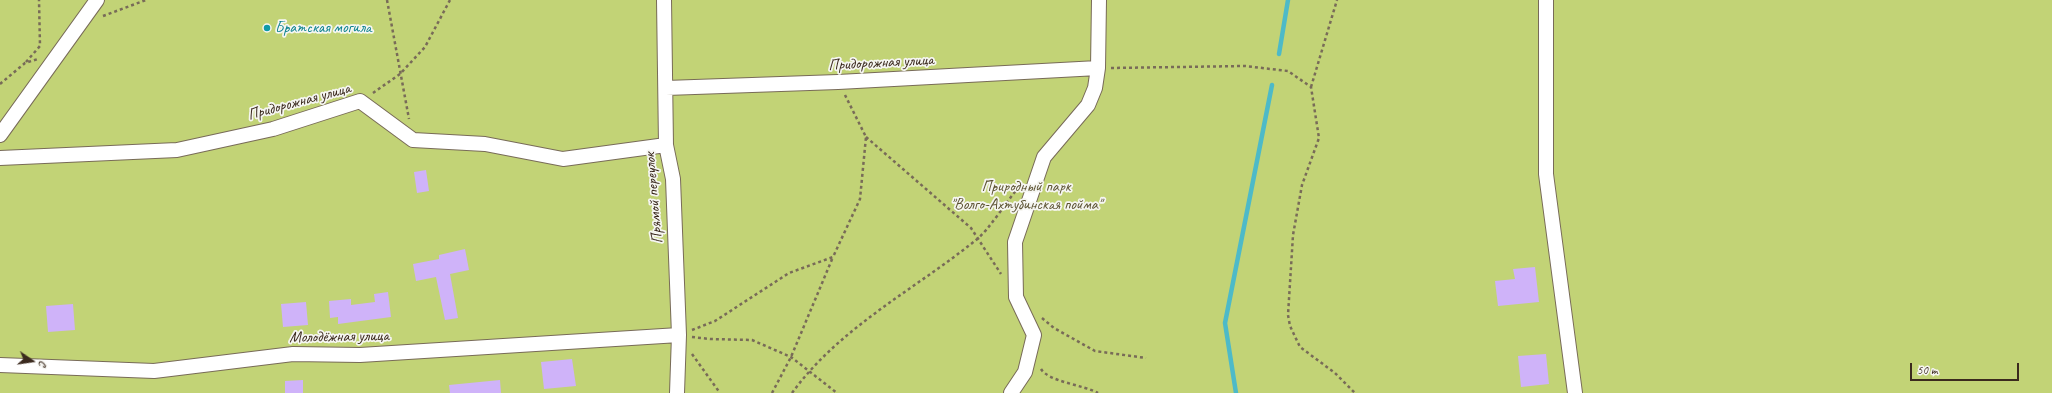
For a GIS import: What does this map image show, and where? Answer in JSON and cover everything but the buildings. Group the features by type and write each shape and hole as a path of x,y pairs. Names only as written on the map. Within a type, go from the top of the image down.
{"street":[{"path":"0,135 82,24 97,0"},
{"name":"Прямой переулок","path":"664,0 666,145 673,179 679,335 677,393"},
{"path":"1011,393 1025,372 1034,335 1016,297 1015,242 1044,157 1088,105 1095,88 1098,68 1099,0"},
{"path":"1546,0 1546,174 1575,393"},
{"name":"Придорожная улица","path":"666,88 838,82 1098,68"},
{"name":"Придорожная улица","path":"0,158 177,150 273,129 360,101 413,140"},
{"path":"413,140 485,144 563,159 666,145"},
{"name":"Молодёжная улица","path":"0,365 154,371 293,354 360,355 679,335"}],"path":[{"path":"0,84 25,63 40,46 39,0"},
{"path":"82,24 146,0"},
{"path":"387,0 413,140"},
{"path":"360,101 400,74 425,47 450,0"},
{"path":"1338,0 1311,87 1319,138 1302,184 1292,236 1288,315 1290,326 1300,347 1335,373 1355,393"},
{"path":"25,63 39,58"},
{"path":"1098,68 1245,66 1288,71 1311,87"},
{"path":"838,82 866,137 971,228 1004,279"},
{"path":"772,393 791,357 833,257 860,199 866,137"},
{"path":"792,393 808,371 867,319 978,239 1018,188"},
{"path":"679,335 715,321 789,273 833,257"},
{"path":"1038,315 1054,328 1096,351 1146,358"},
{"path":"679,335 710,340 752,340 791,357 837,393"},
{"path":"1031,346 1042,371 1059,380 1088,388 1098,393"},
{"path":"692,353 720,393"}],"green space":[{"name":"Природный парк \"Волго-Ахтубинская пойма\"","path":"0,0 2052,0 2052,393 0,393"}],"waterway":[{"path":"1279,54 1288,0"},
{"path":"1236,393 1225,323 1272,85"}],"place":[{"name":"Братская могила","path":"267,28"}]}
